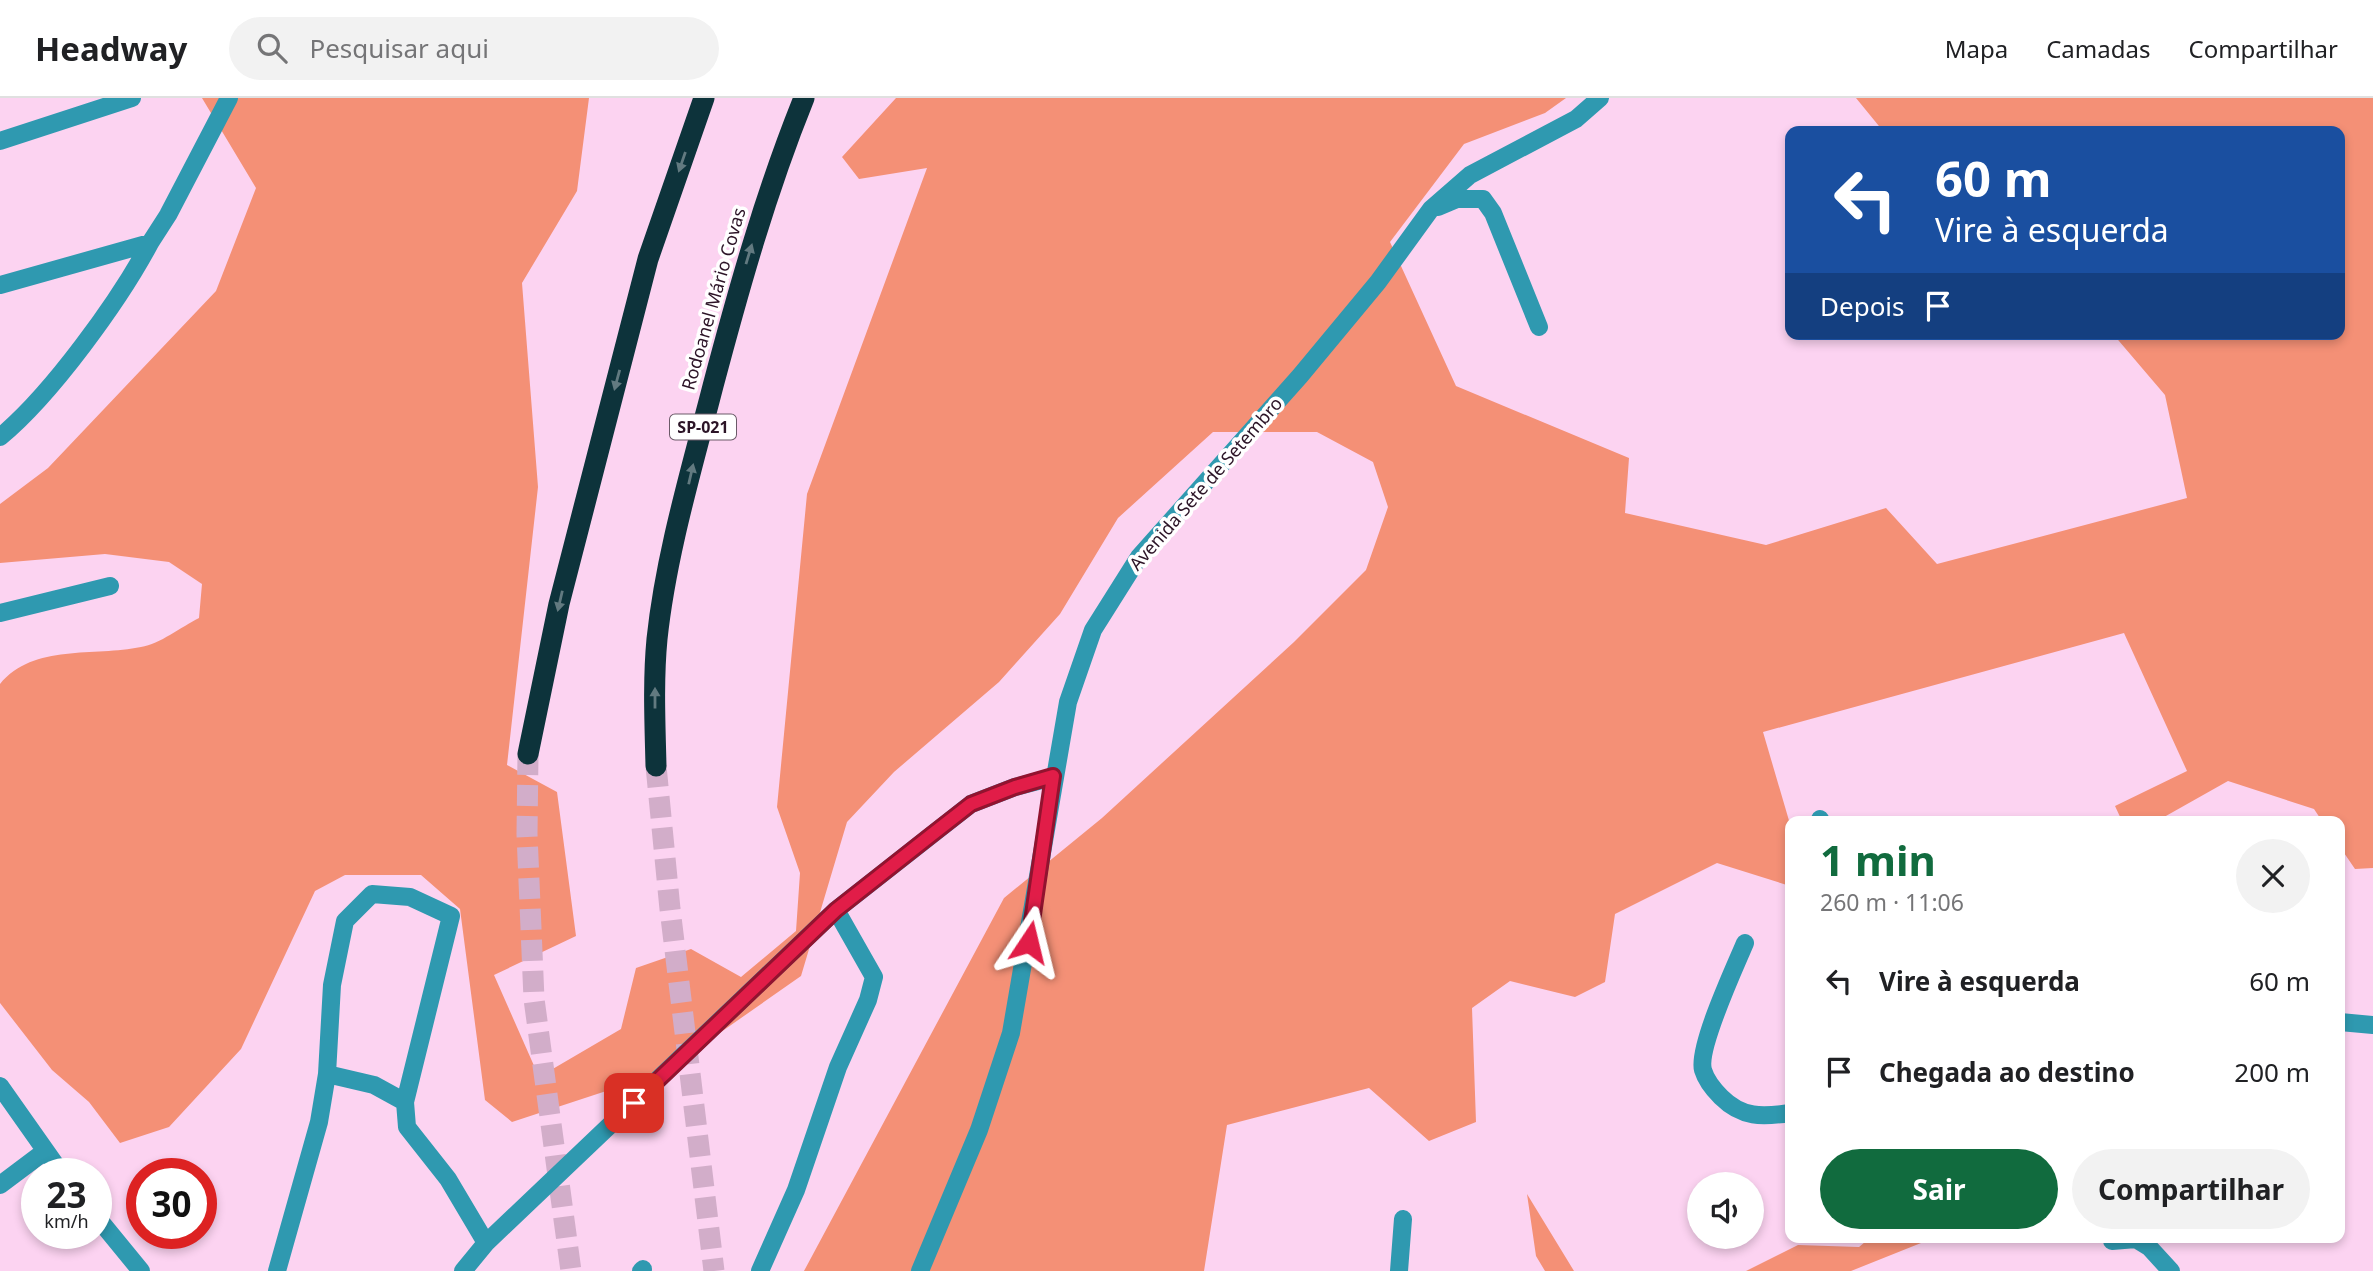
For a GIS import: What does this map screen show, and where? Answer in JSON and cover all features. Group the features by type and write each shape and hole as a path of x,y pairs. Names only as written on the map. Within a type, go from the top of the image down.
{"highway":[{"path":"528,754 558,604 648,259 704,98"},
{"name":"Rodoanel Mário Covas","path":"656,766 654,694 658,638 667,576 738,290 775,171 804,98"}],"street":[{"path":"0,141 132,98"},
{"path":"0,436 14,425 62,368 129,282 149,243 168,215 229,98"},
{"name":"Avenida Sete de Setembro","path":"920,1271 979,1130 1011,1033 1033,919 1053,776 1068,702 1093,630 1115,592 1139,557 1378,282 1431,209 1470,175 1576,118 1600,98"},
{"path":"1431,209 1457,199 1483,199 1493,213 1539,327"},
{"path":"0,285 149,243"},
{"path":"0,613 110,586"},
{"path":"463,1271 486,1243 836,910 971,804 1053,776"},
{"path":"277,1271 319,1122 327,1074 332,985 345,921 372,894 410,897 451,916 405,1102 407,1127 448,1179 486,1243"},
{"path":"760,1271 796,1190 838,1067 868,1000 874,977 836,910"},
{"path":"1745,943 1709,1034 1703,1057 1703,1070 1715,1091 1742,1112 1760,1118 1785,1115"},
{"path":"2345,1022 2373,1025"},
{"path":"327,1074 374,1085 405,1102"},
{"path":"0,1086 48,1158"},
{"path":"0,1185 44,1153"},
{"path":"1399,1271 1403,1219"},
{"path":"112,1236 141,1271"},
{"path":"2142,1243 2171,1271"}],"shaded area":[{"path":"202,98 589,98 577,191 522,283 538,487 507,765 557,792 576,936 494,975 539,1077 621,1029 636,968 691,949 741,977 796,931 800,873 777,807 807,494 927,168 859,179 842,157 896,98 1566,98 1545,113 1464,144 1390,242 1456,386 1629,458 1625,513 1766,545 1886,508 1937,564 2187,498 2165,395 2118,340 2345,340 2345,126 1879,126 1856,98 2373,98 2373,868 2355,869 2345,854 2345,816 2319,816 2314,809 2228,781 2166,816 2120,816 2115,806 2187,771 2124,633 1763,732 1788,816 1785,816 1785,884 1717,863 1615,914 1605,982 1575,997 1510,981 1472,1008 1476,1122 1429,1141 1369,1088 1227,1125 1204,1271 804,1271 1004,898 1102,818 1294,642 1366,570 1388,507 1373,462 1317,432 1213,432 1118,518 1060,614 999,682 894,772 847,822 801,976 664,1072 512,1122 485,1100 460,909 421,875 345,875 315,891 241,1049 169,1127 120,1143 89,1102 52,1070 0,1003 0,684 14,671 47,657 123,650 163,639 199,618 202,584 169,562 105,554 0,563 0,504 48,468 216,291 256,188"},
{"path":"1527,1194 1574,1271 1545,1271 1536,1256"},
{"path":"1864,1243 1921,1243 1851,1271 1746,1271 1798,1245 1859,1247"}],"tunnel":[{"path":"528,754 527,834 534,999 571,1271"},
{"path":"656,766 670,909 714,1271"}],"route":[{"path":"634,1103 836,910 867,885 971,804 1053,776 1029,942"}]}
